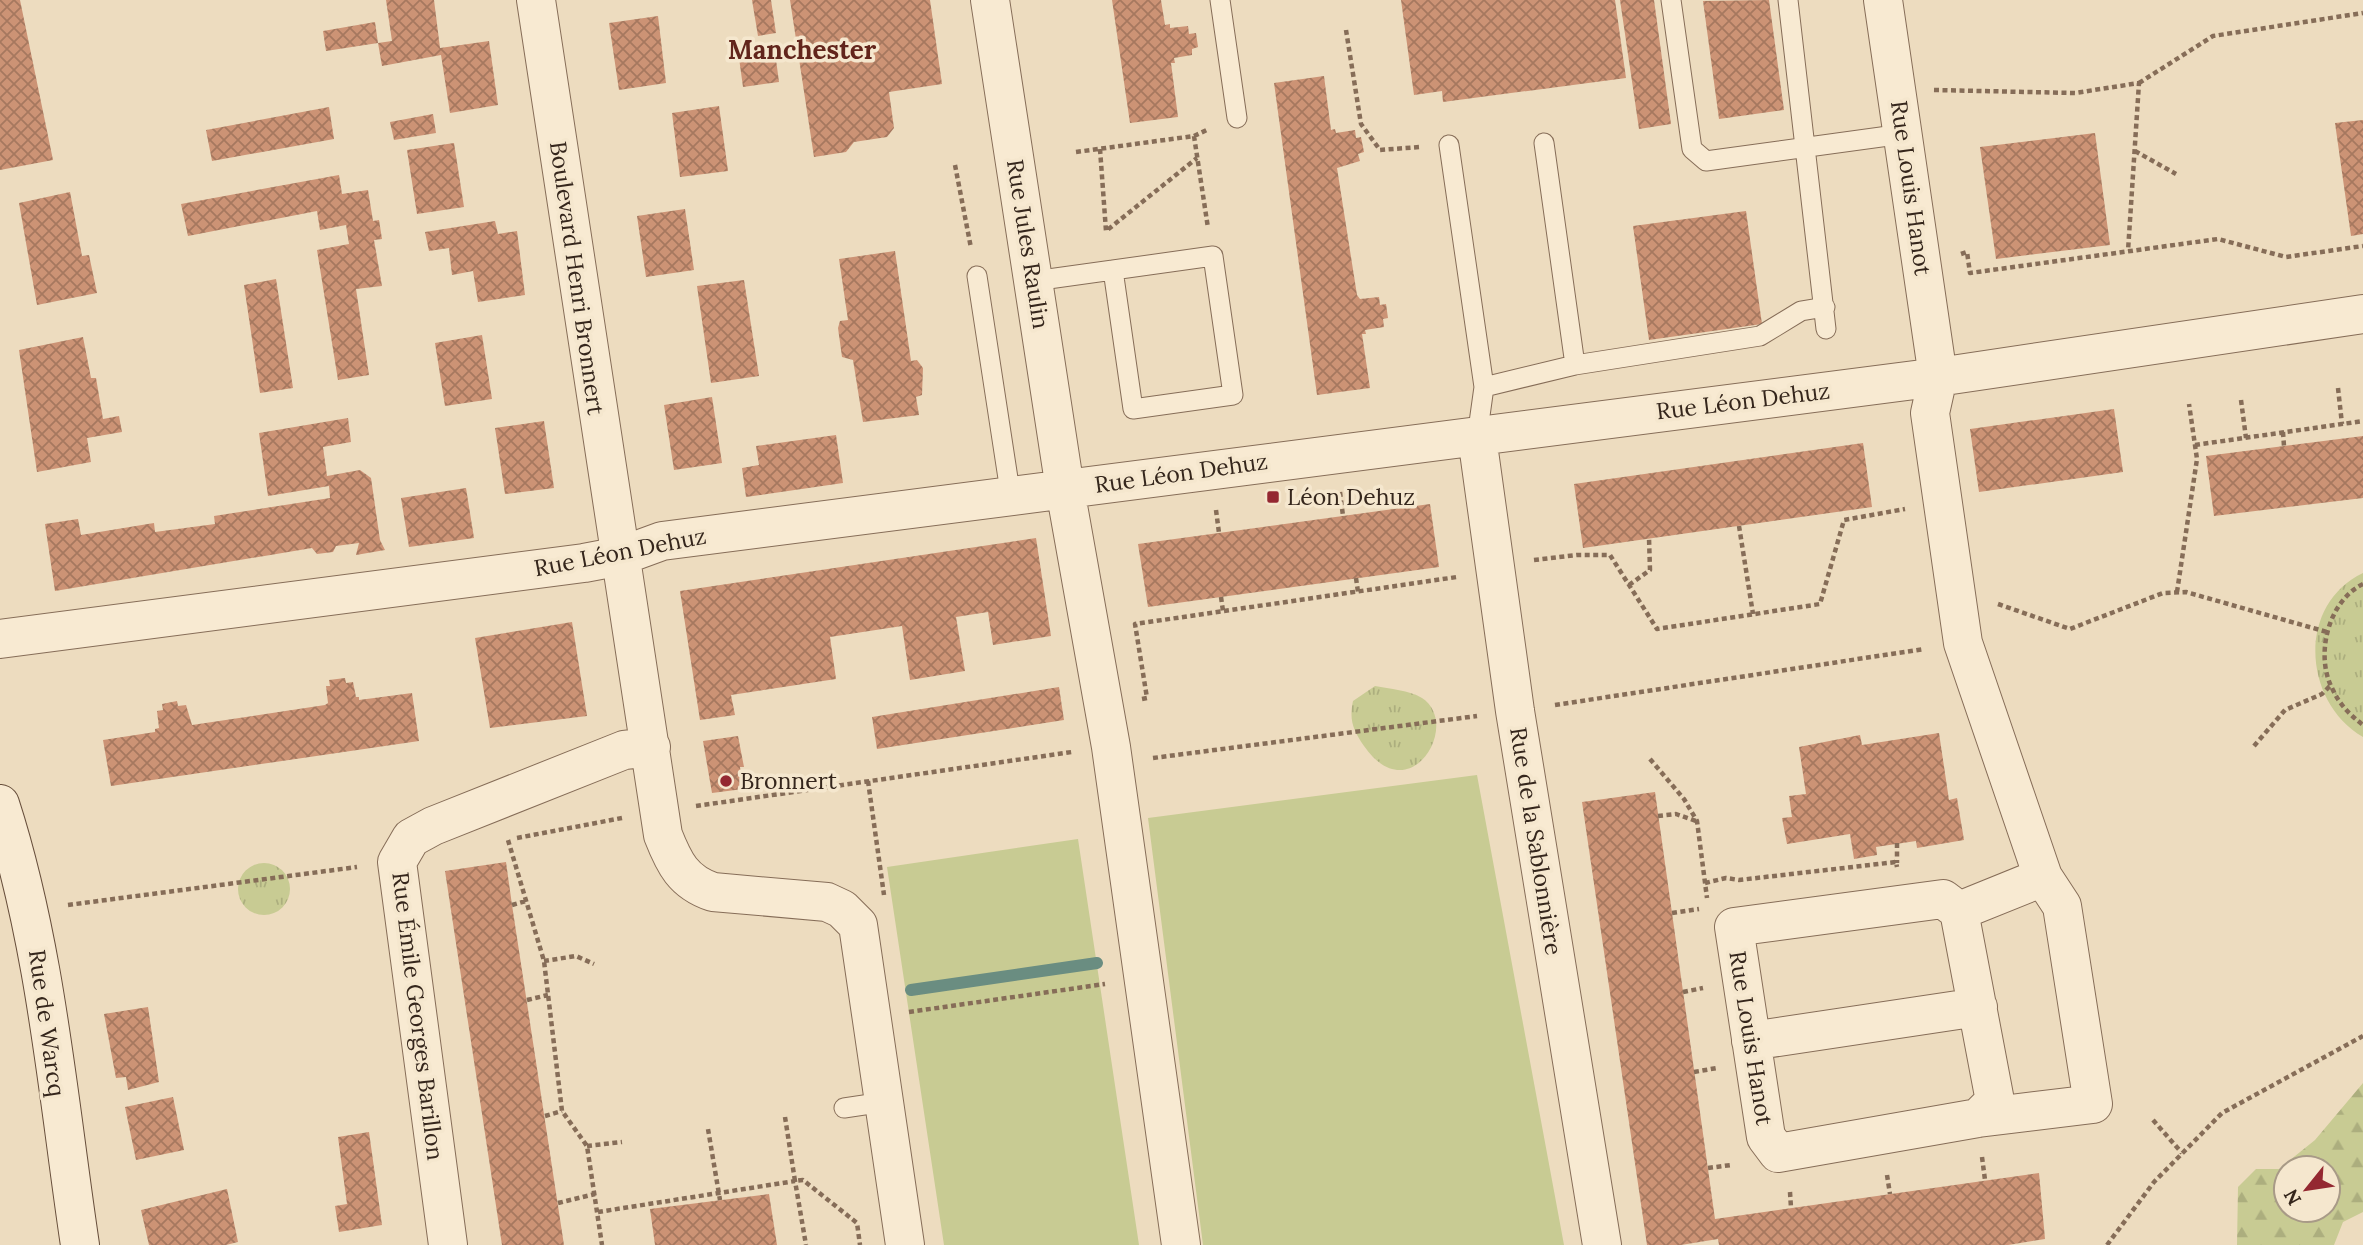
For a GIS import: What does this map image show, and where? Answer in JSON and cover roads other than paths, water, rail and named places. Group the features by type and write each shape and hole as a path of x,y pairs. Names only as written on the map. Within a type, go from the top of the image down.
{"street":[{"name":"Boulevard Henri Bronnert","path":"536,0 609,495 621,556"},
{"name":"Rue Jules Raulin","path":"990,0 1065,489 1111,747 1181,1245"},
{"name":"Rue Louis Hanot","path":"1883,0 1938,377"},
{"name":"Rue Léon Dehuz","path":"0,639 621,556 662,541 1011,498 1434,440 1477,437 1539,426 1938,377 2363,314"},
{"path":"1938,377 1930,413 1962,643 2043,877 2062,906 2093,1104 1978,1118"},
{"name":"Rue de la Sablonnière","path":"1477,437 1515,711 1602,1245"},
{"path":"621,556 663,835 676,868 695,886 713,892 827,902 842,909 858,925 905,1245"},
{"name":"Rue Émile Georges Barillon","path":"448,1245 397,862 411,838 433,826 624,750 651,747"},
{"name":"Rue de Warcq","path":"0,804 21,868 30,910 80,1245"},
{"path":"1978,1118 1996,1101 1959,911 2043,877"},
{"name":"Rue Louis Hanot","path":"1959,911 1943,899 1734,927 1766,1137 1778,1153 1978,1118"},
{"path":"1751,1041 1978,1007"}],"lane":[{"path":"1220,0 1237,118"},
{"path":"1671,0 1692,149 1706,161 1903,134"},
{"path":"1788,0 1826,329"},
{"path":"1544,143 1575,365"},
{"path":"1449,145 1484,387 1477,437"},
{"path":"1034,281 1213,256 1233,395 1133,409 1113,270"},
{"path":"976,276 1011,498"},
{"path":"1484,387 1575,365 1760,336 1801,312 1825,307"},
{"path":"845,1108 884,1102"}],"waterway":[{"path":"911,990 1097,963"}],"place":[{"name":"Léon Dehuz","path":"1273,497"},
{"name":"Bronnert","path":"726,781"}],"district":[{"name":"Manchester","path":"802,50"}]}
